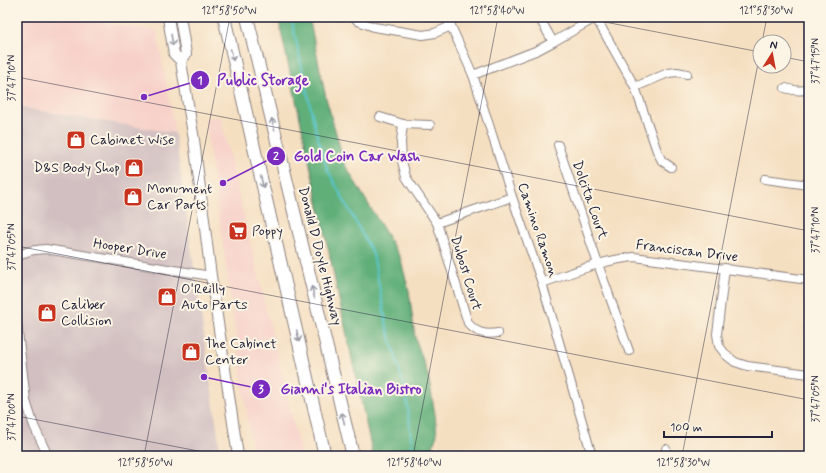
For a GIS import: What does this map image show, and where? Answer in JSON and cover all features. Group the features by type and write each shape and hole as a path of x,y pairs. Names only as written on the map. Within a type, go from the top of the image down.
{"highway":[{"path":"224,17 326,456"},
{"name":"Donald D Doyle Highway","path":"248,17 352,456"}],"main road":[{"path":"168,17 174,54 181,60 194,140 211,276 238,456"},
{"path":"180,17 186,54 181,60"}],"street":[{"path":"354,17 358,21 374,27 423,35 435,33 451,26"},
{"name":"Camino Ramon","path":"447,17 473,75 512,197 542,283 592,456"},
{"path":"539,17 553,42"},
{"path":"473,75 538,50 596,17 635,87 657,151 662,161 671,167"},
{"path":"635,87 668,73 677,72 687,74"},
{"path":"785,88 795,91 809,89"},
{"path":"380,117 403,124 430,125"},
{"name":"Dubost Court","path":"403,124 401,142 402,161 406,177 437,223 468,323 480,332 489,334 498,333"},
{"name":"Dolcita Court","path":"558,145 629,351"},
{"path":"765,179 809,185"},
{"name":"Dubost Court","path":"437,223 512,197"},
{"name":"Hooper Drive","path":"17,258 20,254 27,251 46,249 211,276"},
{"name":"Franciscan Drive","path":"542,283 619,258 634,257 809,280"},
{"path":"725,268 717,334 719,346 726,355 735,362 747,366 809,374"},
{"path":"17,323 26,402 34,426 48,456"}],"shaded area":[{"path":"17,17 66,17 157,31 175,133 17,107"},
{"path":"17,107 175,133 221,456 17,456"},
{"path":"220,116 301,456 253,456 205,119"}],"green space":[{"path":"278,17 309,17 326,98 345,165 400,257 409,291 415,337 428,375 435,414 437,435 429,456 373,456"}],"waterway":[{"path":"291,17 315,128 327,169 373,254 387,327 406,392 413,456"}],"place":[{"name":"Public Storage","path":"144,97"},
{"name":"Cabinet Wise","path":"76,140"},
{"name":"D&S Body Shop","path":"134,168"},
{"name":"Gold Coin Car Wash","path":"223,183"},
{"name":"Monument Car Parts","path":"133,197"},
{"name":"Poppy","path":"238,231"},
{"name":"O'Reilly Auto Parts","path":"167,297"},
{"name":"Caliber Collision","path":"47,313"},
{"name":"The Cabinet Center","path":"191,352"},
{"name":"Gianni's Italian Bistro","path":"204,377"}]}
